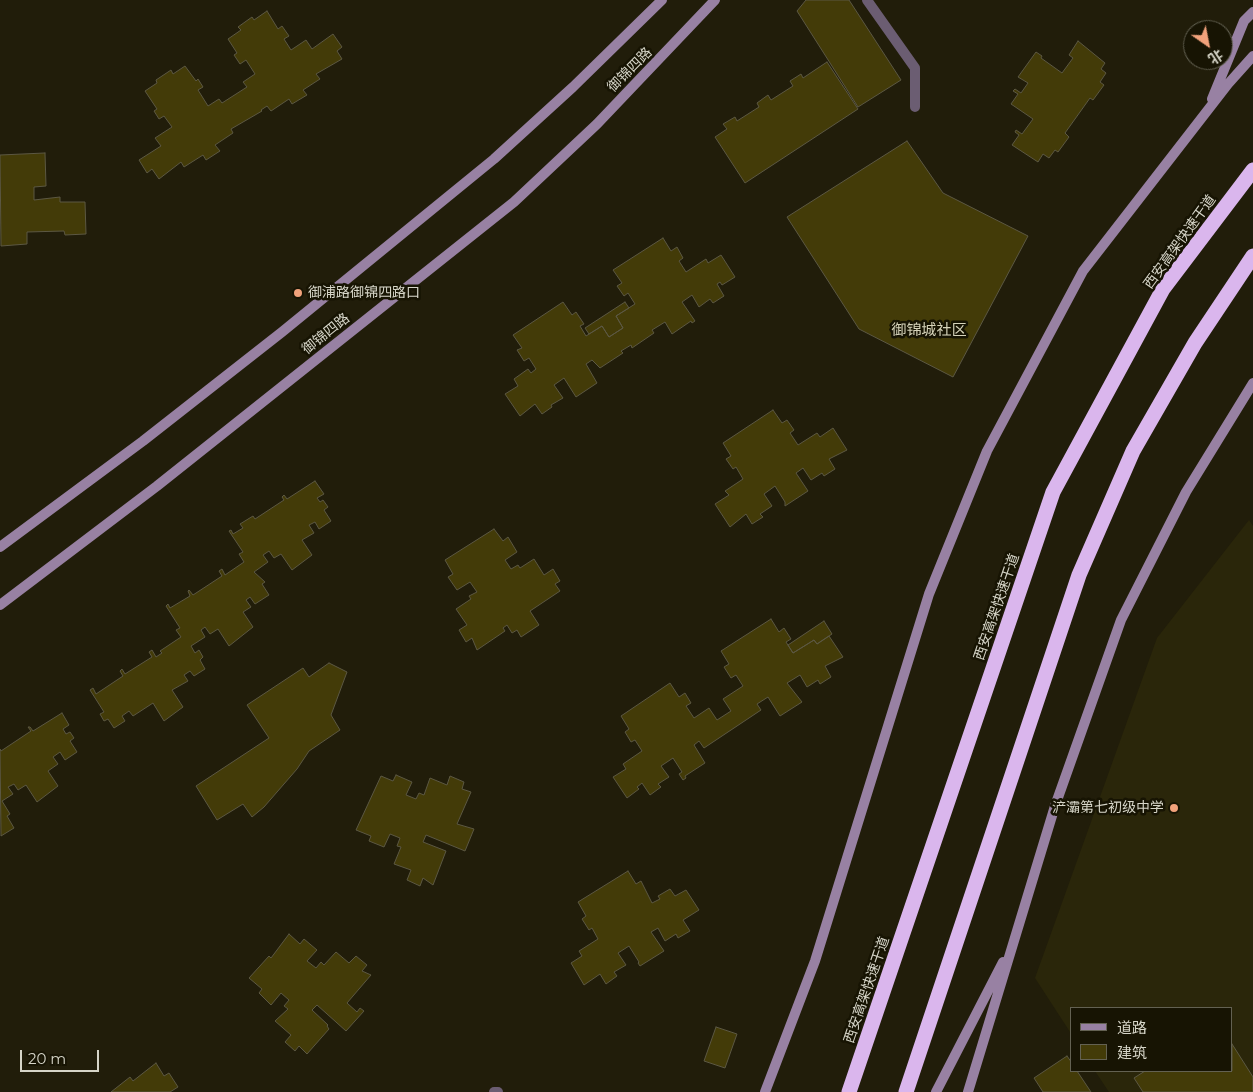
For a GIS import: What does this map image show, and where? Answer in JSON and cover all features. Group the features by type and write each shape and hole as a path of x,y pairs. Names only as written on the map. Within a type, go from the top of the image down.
{"highway":[{"name":"西安高架快速干道","path":"850,1092 1053,492 1163,289 1253,170"},
{"path":"906,1092 1079,575 1133,451 1195,344 1253,256"}],"main road":[{"name":"御锦四路","path":"0,546 143,441 275,338 487,166 573,88 662,0"},
{"name":"御锦四路","path":"0,605 157,486 514,202 603,117 714,0"},
{"path":"1207,111 1244,21 1253,12"},
{"path":"765,1092 815,961 929,594 987,451 1083,271 1207,111 1253,56"},
{"path":"968,1092 1055,806 1121,620 1186,492 1253,383"},
{"path":"936,1092 1015,939"}],"street":[{"path":"867,0 915,68 915,107"}],"shaded area":[{"name":"浐灞第七初级中学","path":"1249,520 1253,526 1253,1092 1109,1092 1096,1072 1233,1072 1233,1007 1070,1007 1070,1032 1035,978 1157,638"}],"building":[{"path":"806,0 849,0 901,80 858,107 797,11"},
{"path":"267,11 278,29 282,26 289,36 284,39 291,50 306,40 312,49 333,34 342,47 337,51 342,59 316,74 320,79 303,90 307,95 292,104 289,99 271,111 267,106 262,111 231,129 233,133 215,145 220,151 206,160 203,155 184,167 181,162 159,179 152,169 147,173 139,160 161,146 155,138 172,127 164,116 159,119 154,111 157,109 145,91 157,83 156,80 171,70 173,74 185,66 203,87 198,90 208,106 219,99 222,103 247,87 243,82 255,74 246,60 240,64 234,55 237,53 228,39 241,30 238,27 252,17 254,20"},
{"path":"1078,41 1105,63 1101,69 1106,73 1100,82 1104,85 1093,100 1090,98 1065,133 1069,137 1058,152 1055,150 1049,158 1043,154 1038,162 1012,145 1019,135 1015,132 1016,130 1022,134 1033,119 1011,104 1018,94 1013,91 1015,89 1021,93 1028,83 1018,77 1036,52 1042,56 1041,58 1062,73 1073,58 1069,55"},
{"path":"827,62 858,109 745,183 715,137 727,129 723,124 735,117 737,121 759,107 757,103 768,95 771,100 793,86 790,81 801,74 803,78"},
{"path":"907,141 943,193 1028,236 953,377 859,329 787,217"},
{"path":"45,153 46,186 34,187 34,200 60,197 60,202 85,202 86,234 65,235 64,231 27,232 27,244 1,246 0,155"},
{"path":"663,238 671,251 677,247 683,258 679,261 686,272 706,259 708,263 721,255 735,277 722,285 720,282 717,284 724,296 713,303 710,299 699,307 692,295 682,302 695,321 692,323 691,321 672,334 665,322 652,330 654,333 632,348 631,345 621,351 623,353 600,368 592,360 586,364 597,383 576,397 564,378 554,385 563,398 551,405 552,407 542,414 535,404 520,416 505,394 518,386 514,379 528,369 531,373 536,369 529,358 524,361 517,350 522,348 513,335 563,302 572,315 576,312 584,324 580,326 586,336 602,326 609,337 623,328 616,316 635,304 628,293 624,296 617,286 622,283 613,270"},
{"path":"625,302 629,308 616,316 623,328 609,337 602,326 589,334 585,328"},
{"path":"773,410 782,423 787,420 794,430 790,433 798,445 817,433 820,437 833,428 847,450 829,459 835,469 824,476 822,473 811,480 803,468 796,473 808,491 785,506 785,502 775,486 764,494 772,506 760,514 763,517 752,524 746,514 730,527 715,504 729,495 725,491 743,479 736,467 733,469 726,459 731,456 723,443"},
{"path":"315,481 324,494 317,498 320,502 323,500 328,507 324,510 331,521 319,529 315,522 309,525 314,533 302,540 312,555 292,570 281,554 274,558 269,551 263,555 268,562 254,572 265,582 262,584 269,595 255,604 250,597 246,600 251,607 243,612 253,627 229,646 218,629 210,634 205,627 201,630 205,637 191,646 195,653 199,650 203,657 200,660 205,669 194,676 190,671 184,675 188,681 172,690 183,707 164,721 153,703 133,716 129,711 122,716 125,721 114,728 108,719 104,721 100,714 104,712 90,690 93,688 96,694 123,676 120,671 122,669 125,674 152,657 149,652 152,650 156,657 162,653 160,651 181,637 176,630 180,628 166,606 168,604 170,608 190,596 189,590 193,595 222,576 219,571 222,569 225,575 244,562 239,554 243,552 229,531 231,530 233,534 243,528 240,524 253,516 255,519 284,500 282,497 284,495 287,499"},
{"path":"494,529 503,541 508,537 517,552 505,560 511,569 518,565 520,568 534,559 544,575 553,569 560,581 555,584 560,591 530,611 539,625 521,637 517,630 512,633 507,625 503,628 505,631 477,650 472,638 466,642 459,630 467,625 456,609 471,599 469,596 477,592 470,582 457,590 448,577 453,574 445,560"},
{"path":"771,619 779,632 784,628 791,639 786,642 793,653 814,640 817,644 829,636 843,657 825,666 831,677 820,684 818,680 807,687 800,675 787,683 802,702 780,716 768,697 757,704 761,710 704,748 699,741 694,745 705,763 685,776 686,778 683,780 679,774 682,772 673,758 661,766 669,777 658,784 661,787 650,795 642,783 637,787 639,789 627,798 613,777 626,769 623,764 642,751 635,740 631,742 625,732 629,729 621,716 670,683 679,697 685,693 691,703 686,706 694,718 709,708 717,720 731,711 723,699 743,686 736,675 731,678 724,667 729,664 721,651"},
{"path":"824,621 832,634 817,644 814,640 793,653 788,645"},
{"path":"329,663 347,672 331,715 340,730 309,751 297,769 264,807 252,817 243,804 217,820 196,786 269,738 247,705 303,668 309,677"},
{"path":"62,713 69,725 63,729 66,734 70,732 74,738 70,741 77,752 65,760 60,752 53,757 58,764 48,771 58,786 37,802 26,785 18,790 14,784 8,787 13,794 2,801 10,814 7,816 14,828 1,836 0,749 1,751 31,731 28,727 33,731"},
{"path":"396,775 412,782 406,795 416,799 419,793 424,795 430,778 447,785 450,776 464,782 462,789 471,792 457,824 474,829 465,851 426,835 423,842 446,851 433,885 423,878 420,886 407,880 411,870 394,864 401,847 397,846 400,838 390,834 384,847 369,841 371,836 356,830 381,776 393,781"},
{"path":"628,871 636,884 641,881 652,903 660,899 658,896 670,889 675,896 686,890 699,910 683,920 690,931 678,938 676,934 665,941 658,928 651,932 664,951 640,966 629,946 618,953 626,965 614,972 617,976 606,984 600,974 584,985 571,963 582,956 579,951 598,939 592,928 589,930 582,919 586,916 578,902"},
{"path":"289,934 300,944 304,939 317,950 307,961 316,968 321,962 324,965 336,952 349,963 356,956 367,965 362,971 371,975 347,1003 357,1012 360,1008 364,1011 346,1031 317,1005 312,1010 328,1025 329,1029 307,1054 299,1046 295,1051 285,1042 291,1035 275,1021 288,1009 284,1006 289,1000 281,993 271,1005 259,993 262,989 249,978 269,956 271,958"},
{"path":"716,1027 737,1034 725,1068 704,1061"},
{"path":"1233,1046 1253,1077 1253,1092 1143,1092 1134,1078 1143,1072 1233,1072"},
{"path":"1067,1056 1070,1060 1070,1072 1078,1072 1091,1092 1043,1092 1034,1078"},
{"path":"156,1063 164,1076 169,1073 178,1087 170,1092 111,1092 130,1077 133,1081"}],"place":[{"name":"御浦路御锦四路口","path":"298,293"},
{"name":"浐灞第七初级中学","path":"1174,808"}],"district":[{"name":"御锦城社区","path":"929,331"}]}
